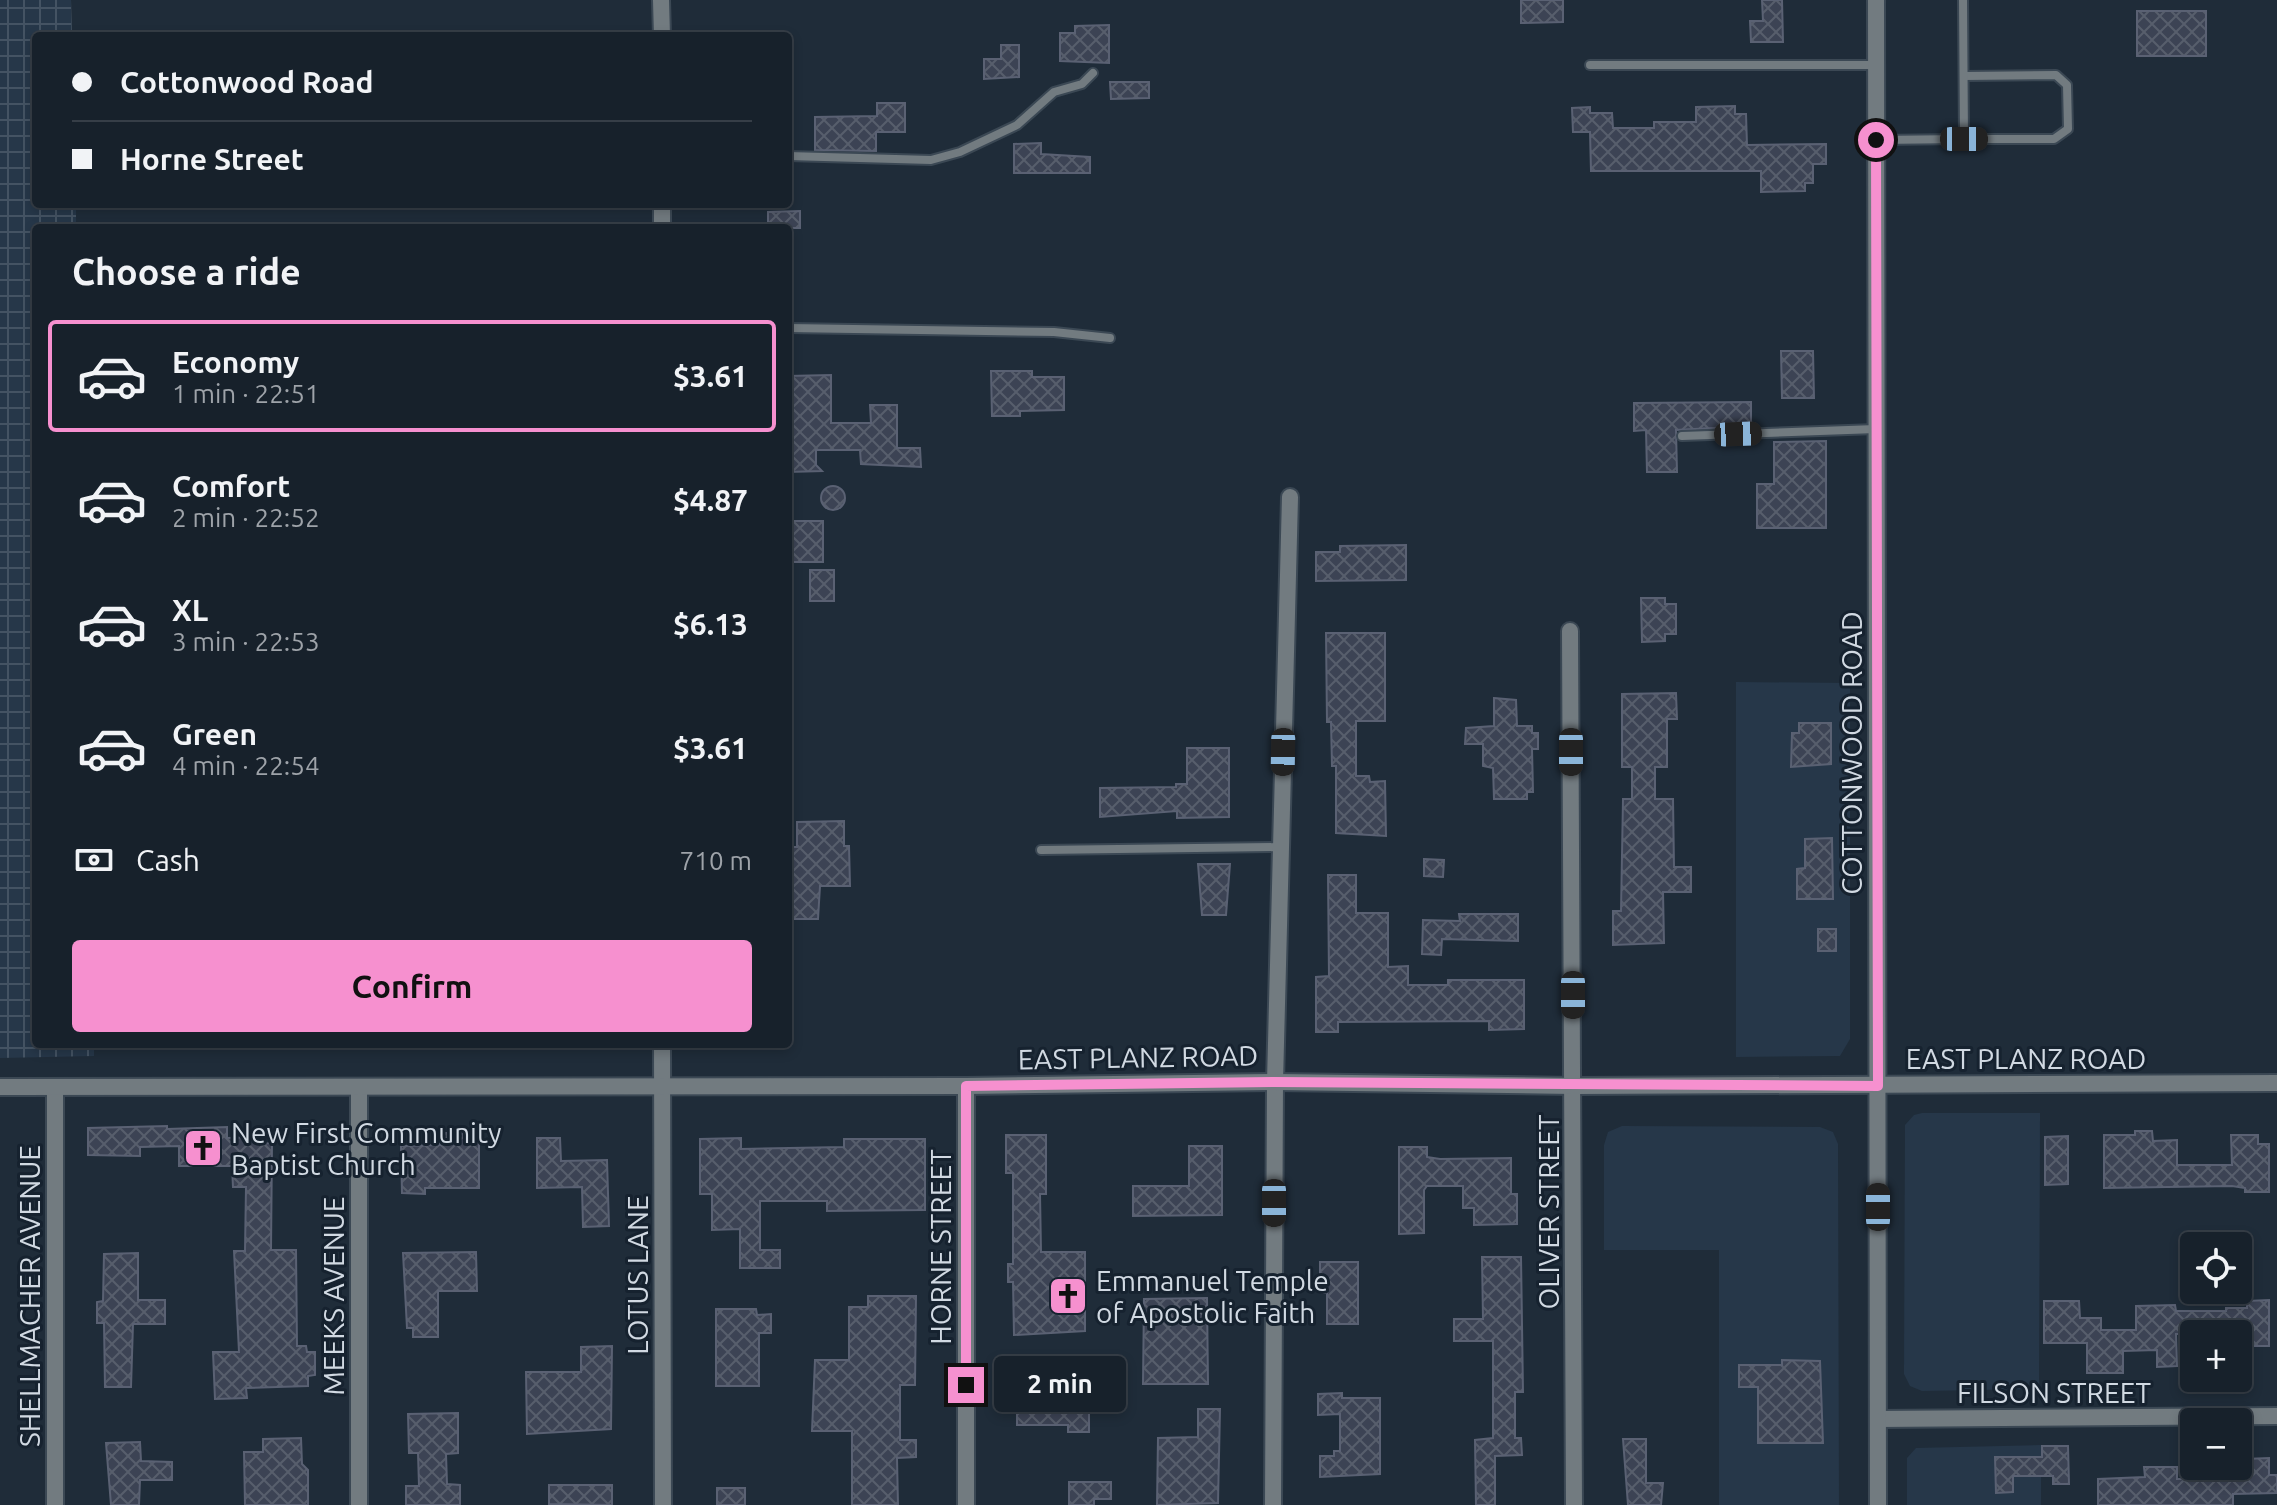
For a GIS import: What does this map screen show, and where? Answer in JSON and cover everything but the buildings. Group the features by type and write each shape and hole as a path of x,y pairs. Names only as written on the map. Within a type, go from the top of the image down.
{"street":[{"path":"661,0 662,32"},
{"name":"COTTONWOOD ROAD","path":"1876,0 1878,1505"},
{"path":"1273,1505 1275,1082 1290,497"},
{"name":"OLIVER STREET","path":"1570,631 1574,1505"},
{"name":"LOTUS LANE","path":"662,1048 663,1505"},
{"name":"EAST PLANZ ROAD","path":"0,1087 966,1086 1275,1082 1574,1086 2277,1083"},
{"name":"HORNE STREET","path":"966,1086 966,1505"},
{"name":"SHELLMACHER AVENUE","path":"55,1087 55,1505"},
{"name":"MEEKS AVENUE","path":"359,1087 359,1505"},
{"name":"FILSON STREET","path":"1878,1419 2277,1416"}],"lane":[{"path":"1963,0 1964,139"},
{"path":"1590,65 1876,65"},
{"path":"792,156 931,160 960,152 1017,125 1054,92 1082,84 1093,73"},
{"path":"1876,140 2054,139 2068,129 2067,85 2056,75 1964,76"},
{"path":"792,328 1054,332 1110,338"},
{"path":"1682,436 1877,429"},
{"path":"1041,850 1281,847"}],"shaded area":[{"path":"0,0 71,0 72,32 32,32 32,208 76,208 76,224 32,224 32,1048 94,1048 94,1056 0,1058"},
{"path":"1736,682 1850,683 1850,1039 1840,1056 1736,1057"},
{"path":"2040,1113 2039,1389 1922,1391 1910,1386 1904,1374 1905,1125 1914,1115"},
{"path":"1622,1126 1820,1127 1833,1132 1838,1144 1839,1505 1719,1505 1719,1250 1604,1250 1604,1145 1608,1132"},
{"path":"2041,1445 2041,1505 1907,1505 1907,1458 1916,1448"}],"place":[{"name":"New First Community Baptist Church","path":"203,1148"},
{"name":"Emmanuel Temple of Apostolic Faith","path":"1068,1296"}],"route":[{"path":"966,1385 966,1086 1275,1082 1878,1086 1876,140"}]}
